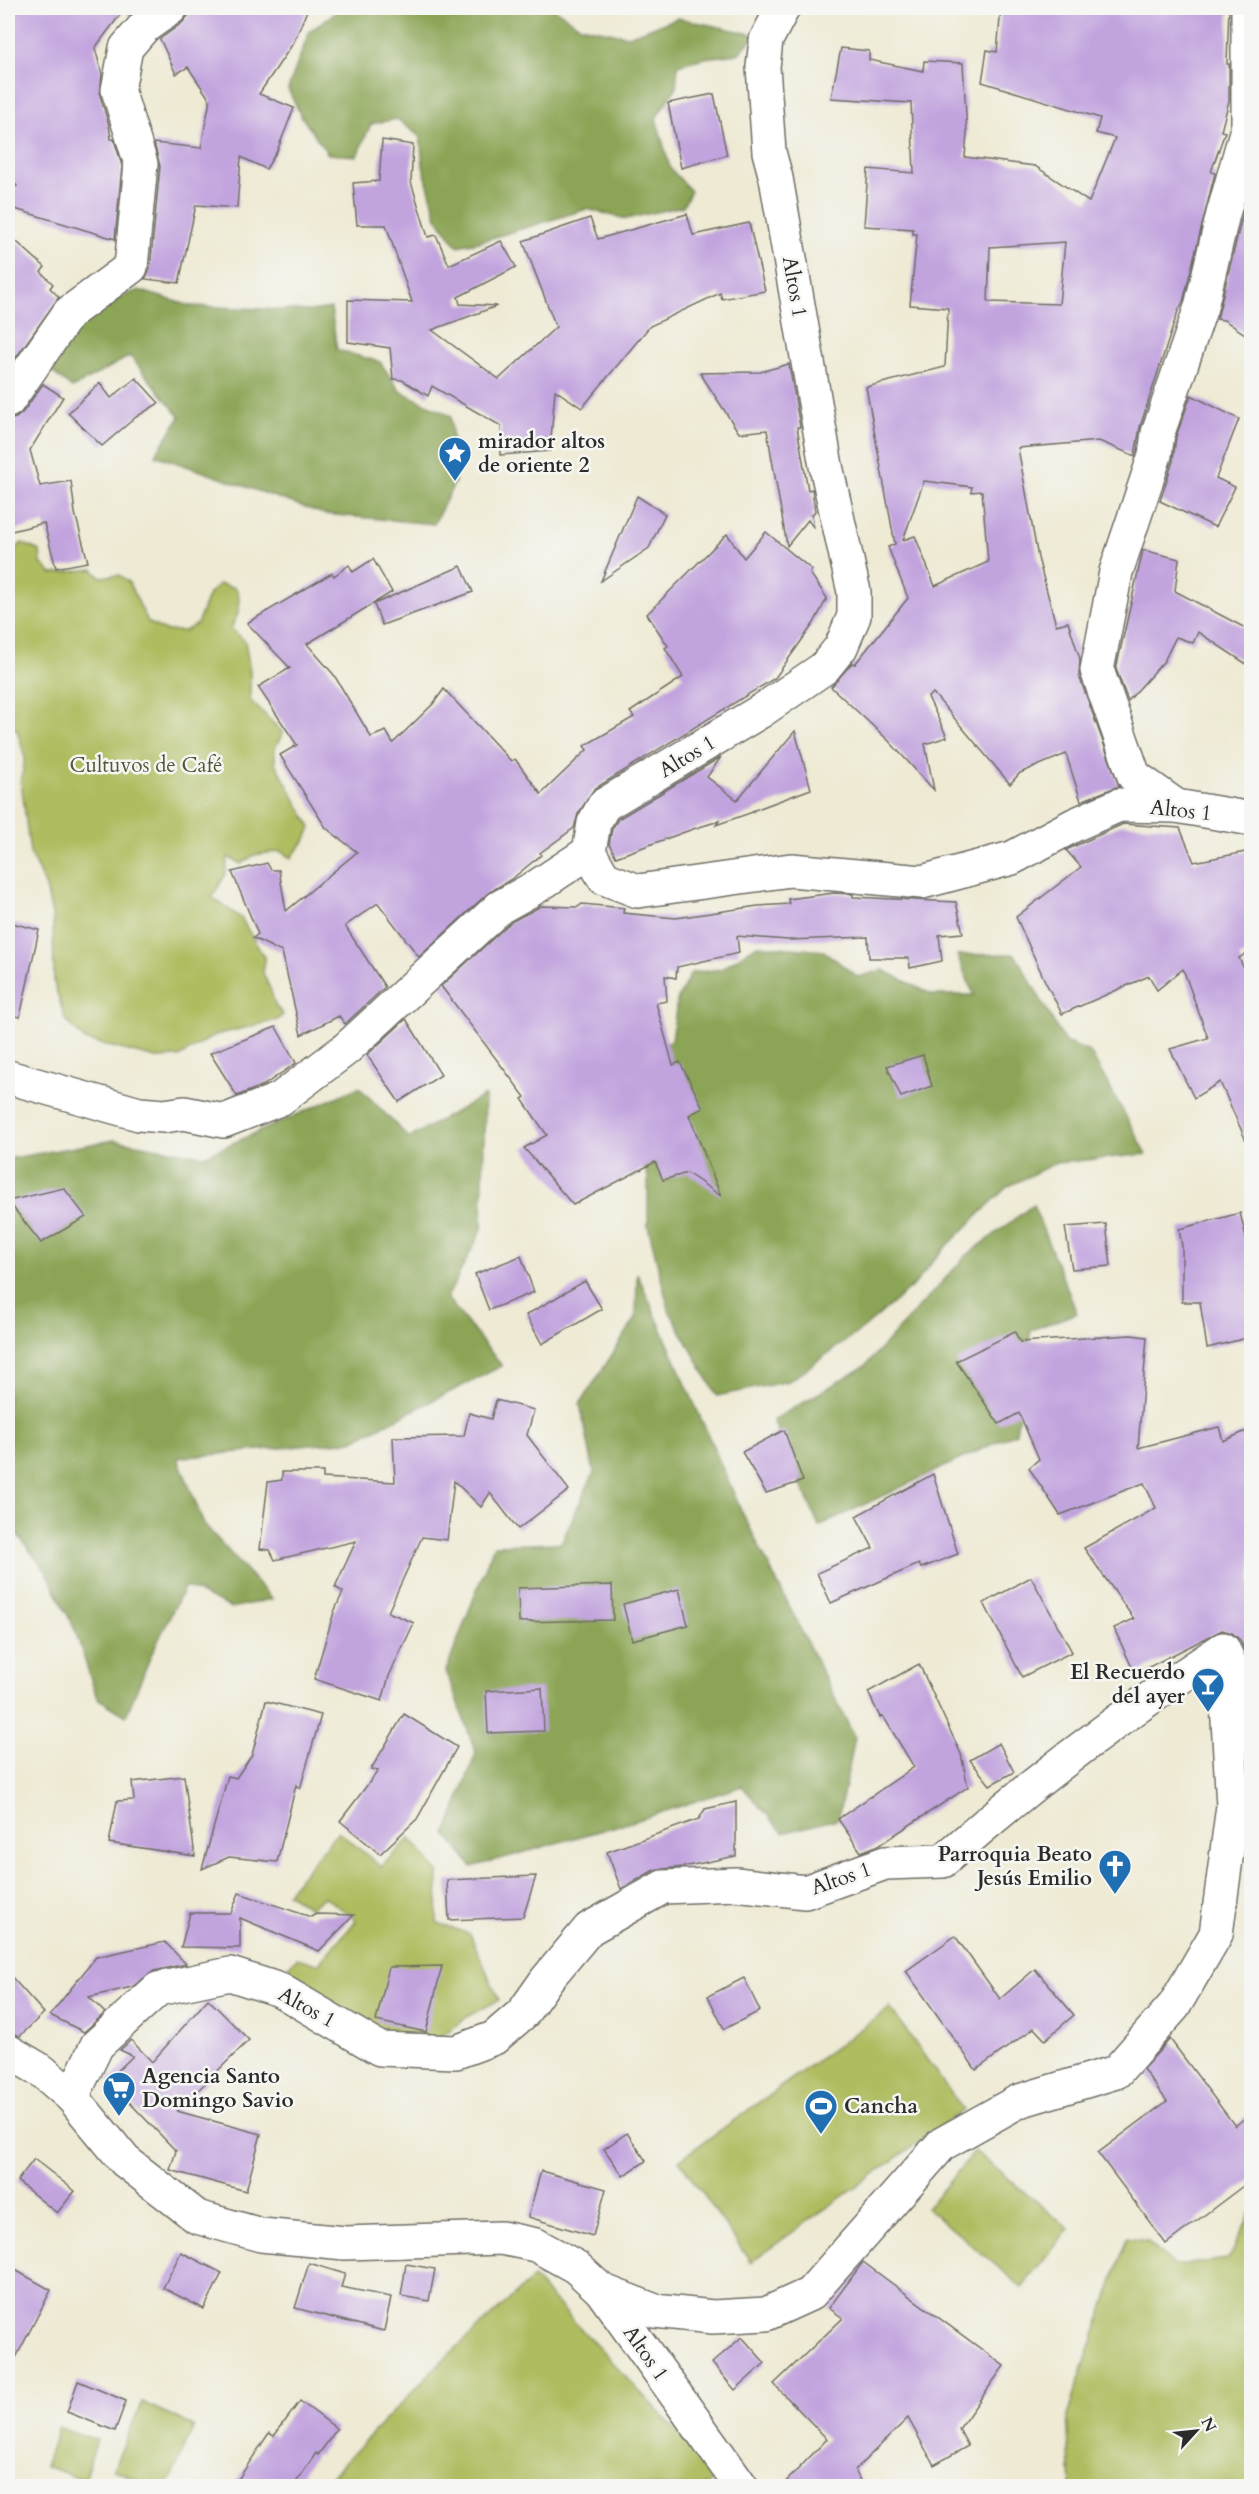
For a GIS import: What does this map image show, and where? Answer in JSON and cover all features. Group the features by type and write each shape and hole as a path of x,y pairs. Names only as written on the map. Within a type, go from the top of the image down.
{"street":[{"path":"8,401 69,313 131,267 141,164 118,90 126,48 144,27 171,8"},
{"name":"Altos 1","path":"783,8 766,40 763,67 769,152 777,177 826,466 854,592 854,616 841,647 824,668 761,711 604,806 594,823 589,852 604,878 638,891 791,870 922,882 1012,858 1074,825 1119,805 1176,806 1251,819"},
{"path":"1176,806 1134,776 1097,670 1116,572 1155,455 1158,433 1201,307 1222,214 1248,125 1248,8"},
{"path":"8,1077 140,1114 164,1116 184,1113 224,1121 280,1099 346,1049 500,907 536,887 589,852"},
{"path":"1223,1649 1251,1710"},
{"path":"602,2290 655,2311 713,2318 766,2314 810,2294 942,2144 1019,2101 1116,2072 1174,2006 1216,1934 1233,1806 1223,1649"},
{"name":"Altos 1","path":"741,2487 602,2290 576,2268 536,2245 501,2238 345,2243 261,2235 197,2217 125,2161 72,2097 97,2045 158,1989 230,1974 280,1990 380,2049 456,2052 495,2038 523,2013 547,1979 589,1929 663,1887 736,1884 805,1892 885,1863 943,1861 1000,1810 1086,1743 1154,1694 1223,1649"},
{"path":"8,2051 42,2071 72,2097"}],"green space":[{"path":"341,8 553,8 580,26 628,36 678,18 756,35 738,54 704,58 678,65 676,88 656,118 670,168 691,191 683,206 626,219 587,209 479,242 457,246 437,218 423,166 420,137 397,119 371,124 357,156 328,154 301,116 288,89 309,32"},
{"path":"138,290 191,306 310,311 331,308 337,350 380,362 400,391 451,416 455,482 434,524 324,514 155,455 180,417 130,356 72,388 50,370 75,331 103,305"},
{"name":"Cultuvos de Café","path":"22,543 40,551 41,563 52,574 93,569 100,577 119,575 128,581 148,622 165,631 185,631 197,624 209,594 219,584 236,588 239,609 231,628 245,641 250,672 250,700 283,733 275,748 275,763 311,827 306,839 291,858 280,851 254,855 241,864 228,857 225,875 212,897 241,918 265,959 263,973 275,1005 283,1015 277,1020 215,1035 179,1057 156,1058 85,1040 65,1019 54,983 53,919 46,887 30,853 21,781 25,758 17,729 8,729 8,555"},
{"path":"757,945 824,951 858,977 883,970 933,995 974,995 957,955 1015,954 1065,1042 1090,1052 1147,1154 1055,1163 1007,1187 937,1256 915,1284 864,1328 789,1381 717,1396 669,1310 648,1226 648,1177 618,1110 649,1053 672,1040 677,1000 691,973 721,969"},
{"path":"359,1087 409,1138 485,1095 482,1229 447,1298 502,1366 352,1441 178,1458 204,1524 272,1599 231,1608 185,1586 152,1653 126,1716 97,1698 75,1630 47,1573 8,1522 8,1159 114,1140 204,1156"},
{"path":"1033,1205 1077,1313 1031,1330 1016,1433 819,1526 773,1420 865,1366 966,1256"},
{"path":"637,1273 742,1512 855,1738 838,1819 783,1833 742,1786 638,1820 472,1867 446,1834 476,1753 446,1671 494,1545 561,1543 594,1472 580,1404 636,1318"},
{"path":"338,1831 381,1867 410,1838 438,1872 437,1923 470,1934 499,2000 470,2015 438,2039 400,2038 367,2030 330,2005 285,1969 297,1958 318,1964 356,1921 324,1897 310,1908 287,1893"},
{"name":"Cancha","path":"890,2008 963,2110 751,2262 679,2160"},
{"path":"975,2151 1069,2229 1022,2287 927,2208"},
{"path":"1251,2212 1251,2486 1071,2486 1067,2415 1127,2238 1147,2241 1173,2266 1228,2259"},
{"path":"533,2278 716,2473 709,2486 322,2486 442,2361"},
{"path":"142,2402 194,2426 168,2486 152,2486 113,2469"},
{"path":"59,2427 97,2440 84,2480 45,2466"}],"building":[{"path":"8,8 139,8 130,15 123,11 95,48 102,74 100,96 111,139 114,139 122,166 115,239 8,207 8,192 17,186 8,175"},
{"path":"190,8 308,8 294,42 259,94 294,108 277,151 266,169 241,157 237,208 196,205 179,283 145,279 150,269 160,166 154,143 201,148 210,100 188,67 176,74 160,39 182,23 188,16"},
{"path":"1001,8 1229,8 1227,64 1229,64 1229,101 1221,131 1225,132 1211,172 1215,173 1183,302 1178,311 1140,427 1135,456 1099,441 1018,448 1038,558 1056,625 1068,622 1080,659 1079,676 1119,786 1081,801 1066,754 1020,773 1010,784 933,693 928,697 947,737 925,744 934,790 888,740 831,687 852,663 855,664 908,598 888,547 895,544 866,387 945,367 948,308 910,305 917,234 913,234 913,229 864,226 868,169 914,173 911,103 831,98 841,48 869,51 869,60 923,71 924,61 963,63 967,133 965,157 1035,166 1089,202 1115,138 1096,133 1100,118 982,82 987,50 997,52","holes":["1065,242 1059,304 988,302 990,247","924,481 972,487 971,492 982,491 988,562 935,586 915,536 903,540"]},
{"path":"714,94 727,155 681,168 668,103"},
{"path":"382,140 413,145 411,182 428,237 436,235 449,265 501,241 516,267 458,297 460,304 497,306 432,330 499,379 556,327 523,241 590,218 598,239 687,214 693,235 749,223 765,291 722,299 720,293 650,326 582,408 555,390 550,451 500,455 501,426 432,386 428,396 402,380 393,379 390,348 348,342 348,300 412,302 386,225 357,225 353,183 379,181"},
{"path":"1248,193 1251,194 1251,338 1224,320 1217,319"},
{"path":"8,234 45,267 41,272 53,284 50,288 59,297 8,369"},
{"path":"789,364 808,490 812,489 815,511 812,515 814,528 808,520 787,546 767,430 739,433 700,373 760,372"},
{"path":"136,378 159,403 136,417 102,446 68,413 100,383 111,398"},
{"path":"43,384 63,397 30,450 40,486 71,481 75,513 88,562 56,568 44,523 8,532 8,420 16,418 23,412"},
{"path":"1191,395 1239,419 1216,478 1235,487 1215,527 1160,501 1173,461 1176,437"},
{"path":"637,496 665,514 649,548 601,581"},
{"path":"766,532 812,570 810,573 827,598 814,623 775,678 594,789 578,814 574,828 540,853 541,855 513,878 488,893 419,957 378,903 345,926 385,987 345,1024 339,1016 301,1035 282,952 253,938 258,934 232,872 267,863 271,870 279,870 286,911 357,852 326,828 280,755 297,745 258,687 290,668 247,623 332,573 334,576 349,565 353,572 373,559 392,592 307,644 334,675 371,737 386,731 393,743 433,704 444,689 511,761 515,759 541,794 587,750 584,746 634,717 630,712 683,677 665,648 668,646 647,614 727,534 744,558"},
{"path":"1143,550 1179,559 1175,591 1251,631 1251,667 1198,632 1193,643 1176,637 1164,661 1128,701 1116,669"},
{"path":"461,566 473,592 382,625 374,604"},
{"path":"795,731 811,789 716,825 719,821 616,857 609,844 612,829 618,819 721,757 707,777 737,800"},
{"path":"1123,824 1180,828 1194,862 1251,851 1251,950 1239,958 1251,983 1251,1152 1220,1082 1194,1098 1170,1049 1208,1038 1183,969 1157,990 1149,976 1062,1014 1016,917 1081,867 1066,850"},
{"path":"834,893 853,894 853,897 956,902 963,933 939,935 942,961 910,968 909,958 869,958 868,937 788,940 737,936 739,953 677,967 676,978 665,976 667,1001 656,1003 673,1065 680,1062 703,1108 689,1115 721,1196 687,1173 663,1180 655,1162 573,1205 524,1148 547,1135 522,1099 525,1097 441,986 511,922 541,906 578,907 582,904 624,908 623,913 676,918 758,906 789,904 788,899"},
{"path":"8,922 39,930 20,1017 8,1015"},
{"path":"406,1019 441,1075 399,1102 367,1055"},
{"path":"276,1027 296,1063 264,1085 237,1096 210,1053"},
{"path":"923,1055 932,1086 901,1097 887,1066"},
{"path":"64,1188 86,1217 41,1243 8,1201"},
{"path":"1240,1213 1251,1256 1251,1337 1207,1348 1200,1302 1182,1302 1182,1246 1179,1229"},
{"path":"1106,1224 1111,1266 1072,1269 1065,1227"},
{"path":"521,1256 534,1292 489,1310 475,1274"},
{"path":"585,1281 602,1309 542,1344 526,1315"},
{"path":"1015,1332 1020,1342 1131,1335 1147,1337 1138,1448 1219,1427 1223,1441 1251,1429 1251,1665 1240,1640 1232,1633 1222,1630 1135,1674 1114,1628 1134,1619 1084,1548 1156,1508 1144,1483 1060,1515 1029,1468 1039,1459 1019,1413 999,1424 956,1361"},
{"path":"496,1400 534,1410 527,1435 569,1490 518,1529 490,1493 481,1507 454,1481 447,1540 422,1537 388,1612 414,1623 389,1676 382,1701 314,1679 334,1612 343,1592 335,1587 356,1541 275,1560 270,1550 260,1549 268,1482 282,1480 282,1472 323,1472 323,1478 395,1482 393,1437 464,1436 469,1413 491,1419"},
{"path":"784,1430 803,1481 766,1493 742,1452"},
{"path":"933,1474 958,1554 921,1568 919,1564 831,1603 817,1573 873,1548 856,1516"},
{"path":"1031,1577 1072,1652 1022,1677 984,1603"},
{"path":"612,1585 613,1620 519,1622 518,1588"},
{"path":"679,1589 688,1625 632,1640 623,1604"},
{"path":"919,1664 961,1754 968,1787 879,1845 861,1852 838,1819 914,1767 883,1716 880,1717 868,1692"},
{"path":"542,1688 544,1731 488,1733 486,1691"},
{"path":"266,1701 321,1715 300,1789 296,1785 277,1862 229,1857 202,1869 228,1776 236,1778 252,1755"},
{"path":"404,1714 457,1747 417,1819 380,1854 340,1821 378,1771 371,1769"},
{"path":"999,1743 1014,1772 990,1785 970,1760"},
{"path":"184,1776 195,1856 109,1843 117,1801 134,1800 132,1782"},
{"path":"736,1802 736,1856 683,1867 654,1870 621,1889 607,1852 699,1819 705,1809"},
{"path":"536,1876 523,1917 449,1920 447,1880"},
{"path":"239,1893 311,1917 316,1914 354,1915 319,1951 240,1918 240,1948 181,1947 190,1913 231,1913"},
{"path":"955,1936 1000,1999 1035,1969 1074,2015 1045,2040 1034,2028 976,2070 906,1971"},
{"path":"165,1942 186,1964 154,1971 132,1987 89,1997 105,2013 84,2032 50,2015 96,1957"},
{"path":"442,1966 426,2032 376,2021 389,1967"},
{"path":"8,1973 44,2013 20,2036 8,2032"},
{"path":"744,1978 760,2011 724,2029 708,1996"},
{"path":"208,1999 249,2040 177,2111 261,2134 246,2191 170,2170 176,2151 108,2080 133,2056 120,2050 131,2040 152,2062"},
{"path":"1170,2039 1235,2126 1251,2113 1251,2180 1166,2244 1098,2153 1167,2101 1143,2069"},
{"path":"627,2133 646,2161 623,2176 604,2149"},
{"path":"34,2159 75,2191 57,2213 17,2181"},
{"path":"541,2171 606,2189 593,2236 528,2217"},
{"path":"181,2252 222,2273 204,2309 163,2288"},
{"path":"863,2262 1004,2366 959,2429 968,2446 934,2465 908,2418 855,2470 863,2487 781,2487 827,2439 774,2384 843,2318 829,2308"},
{"path":"309,2263 345,2274 341,2287 391,2297 384,2331 295,2308"},
{"path":"406,2264 435,2269 429,2301 401,2296"},
{"path":"8,2266 51,2290 8,2373"},
{"path":"742,2337 765,2363 735,2390 712,2363"},
{"path":"78,2381 126,2401 115,2431 67,2412"},
{"path":"300,2401 337,2429 318,2455 316,2453 293,2487 233,2487 269,2433 274,2436"}],"place":[{"name":"mirador altos de oriente 2","path":"455,482"},
{"name":"El Recuerdo del ayer","path":"1208,1713"},
{"name":"Parroquia Beato Jesús Emilio","path":"1115,1895"},
{"name":"Agencia Santo Domingo Savio","path":"119,2117"},
{"name":"Cancha","path":"821,2135"}]}
